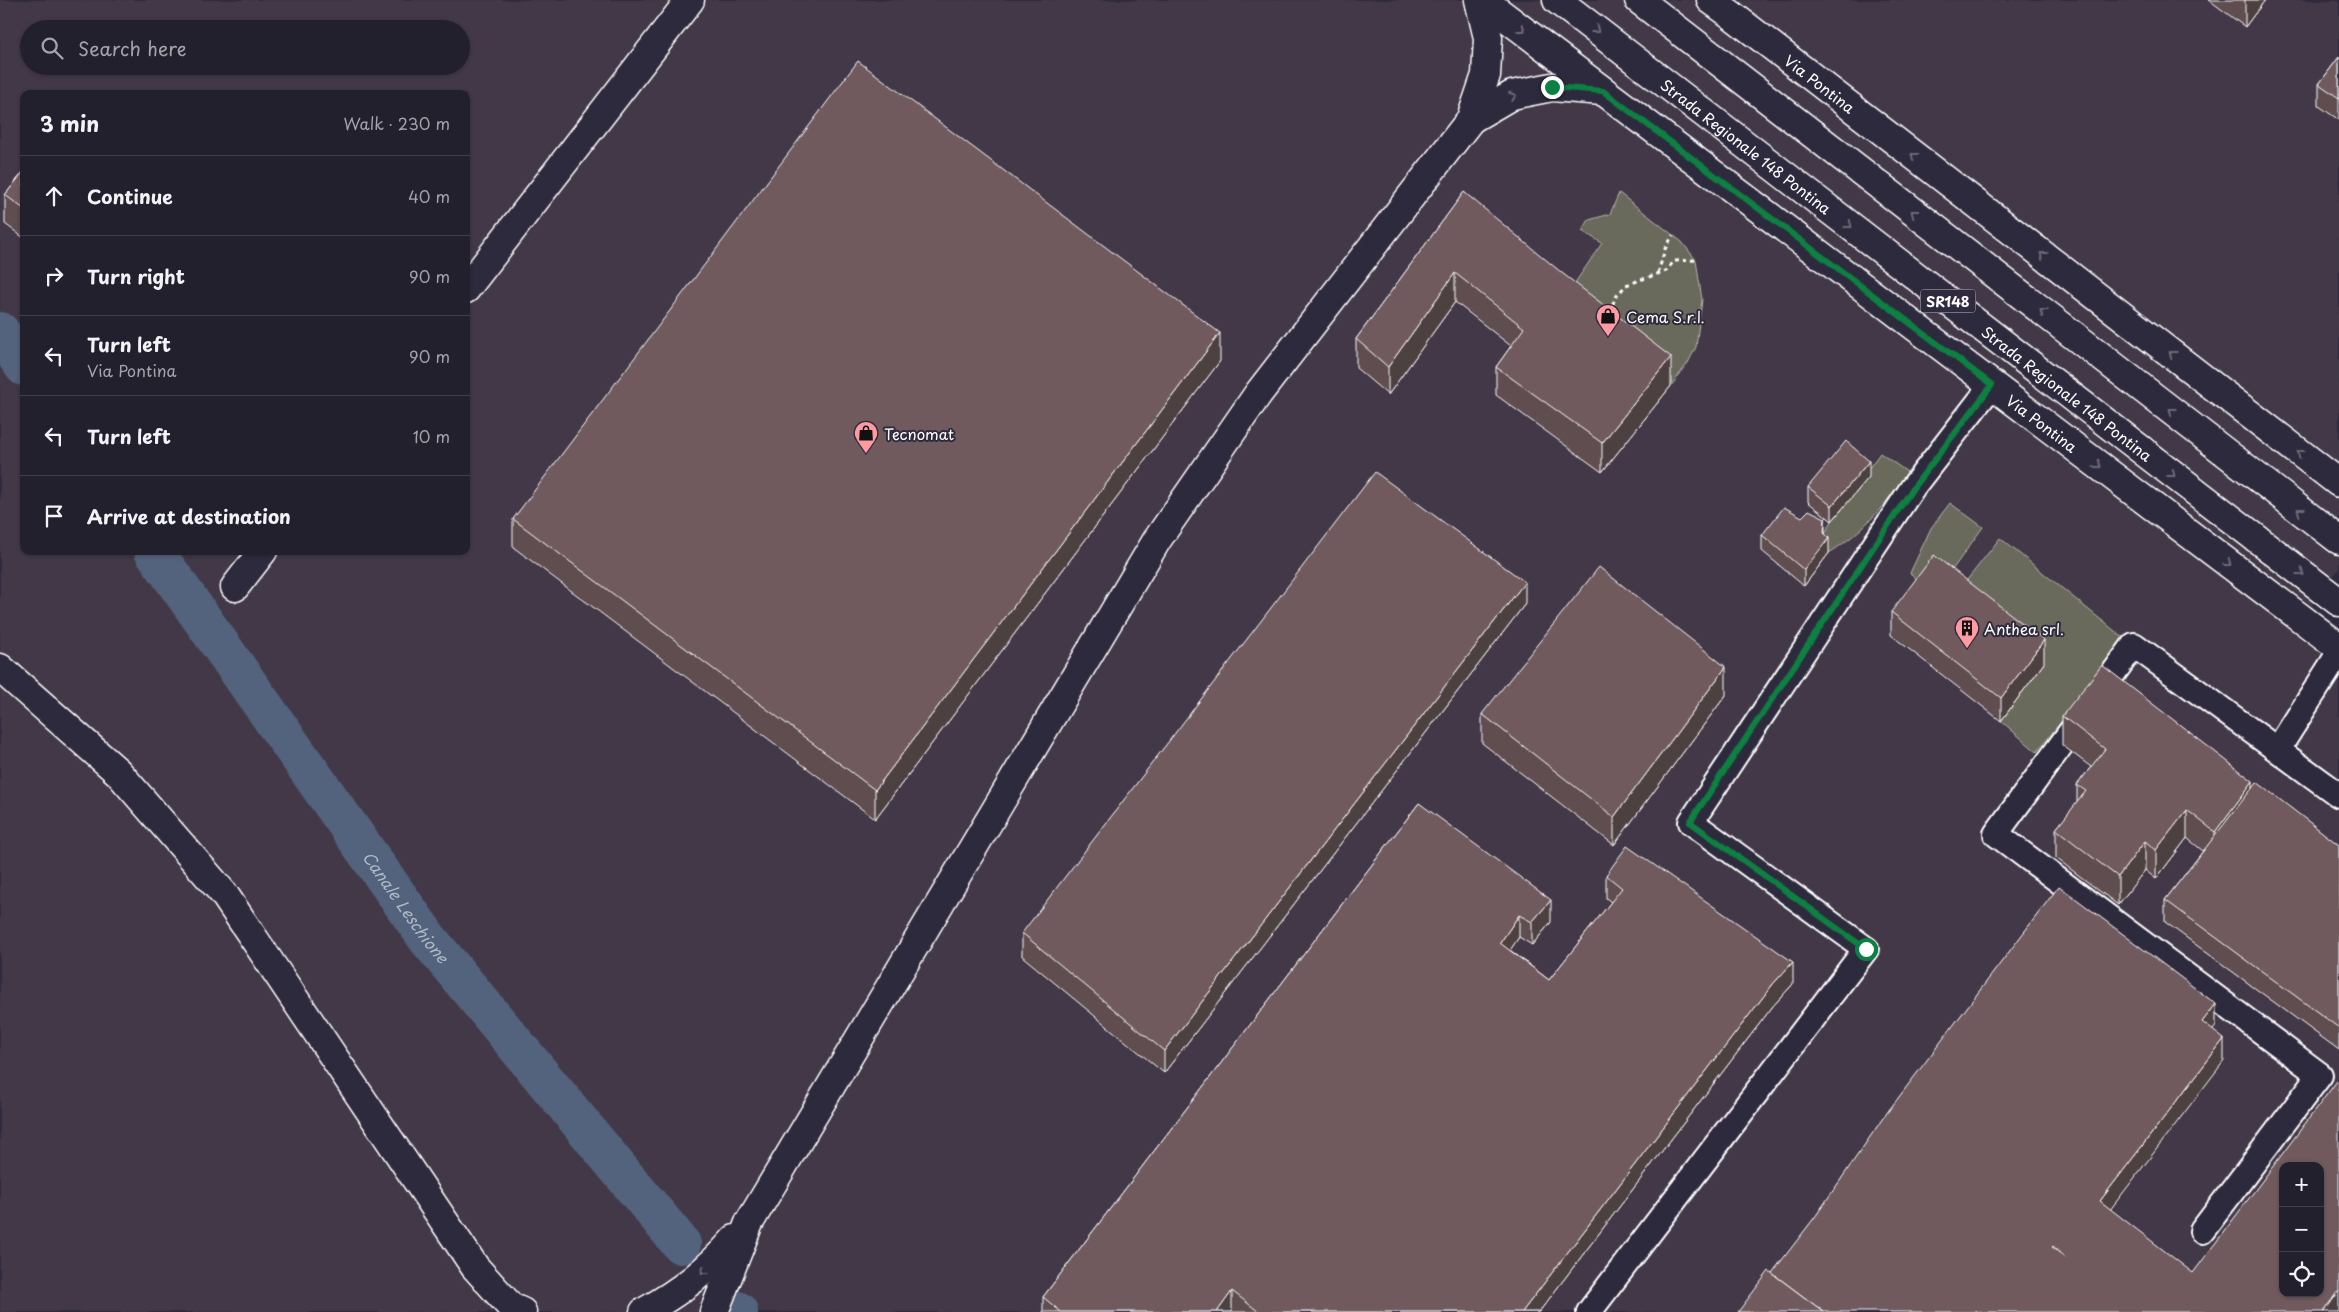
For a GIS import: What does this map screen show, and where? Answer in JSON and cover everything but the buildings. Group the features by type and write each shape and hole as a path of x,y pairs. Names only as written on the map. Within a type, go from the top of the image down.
{"main road":[{"path":"470,283 690,0"},
{"path":"714,1312 749,1223 1157,540 1258,394 1471,119 1486,75 1488,38 1481,0"},
{"name":"Via Pontina","path":"1481,0 2339,647"},
{"name":"Strada Regionale 148 Pontina","path":"1557,0 2339,602"},
{"path":"1639,0 2339,540"},
{"name":"Via Pontina","path":"1726,4 2337,478"},
{"path":"1471,119 1512,94 1552,87 1603,91"},
{"path":"235,588 260,555"},
{"path":"0,668 118,772 224,894 475,1267 511,1306 522,1312"},
{"path":"644,1312 672,1296 712,1265 749,1223"},
{"path":"475,1267 495,1312"}],"lane":[{"path":"1588,1312 1866,949 1690,822 1913,488 1992,385"},
{"path":"2202,1231 2320,1075 1996,834 2134,645 2339,794"},
{"path":"2278,749 2339,652"}],"path":[{"path":"1658,274 1665,249 1673,235"},
{"path":"1606,317 1611,311 1615,298 1626,285 1666,271 1674,261 1696,260"}],"shaded area":[{"path":"0,0 2339,0 2339,569 2312,605 2339,626 2339,1312 0,1312"}],"green space":[{"path":"1619,193 1682,242 1696,260 1702,300 1696,347 1688,363 1671,386 1562,302 1602,243 1582,231 1589,220 1610,214"},
{"path":"1880,453 1907,472 1891,496 1873,517 1853,536 1829,553 1824,549 1825,533 1832,521 1869,477 1866,472"},
{"path":"1950,503 1983,527 1942,584 1920,582 1910,573 1931,528"},
{"path":"2000,538 2126,640 2037,752 2001,721 2044,663 1956,594"}],"waterway":[{"name":"Canale Leschione","path":"0,332 20,360"},
{"name":"Canale Leschione","path":"157,555 428,939 681,1244"}],"place":[{"name":"Cema S.r.l.","path":"1608,337"},
{"name":"Tecnomat","path":"866,454"},
{"name":"Anthea srl.","path":"1967,649"}],"route":[{"path":"1552,87 1603,91 1992,385 1913,488 1690,822 1866,949"}]}
